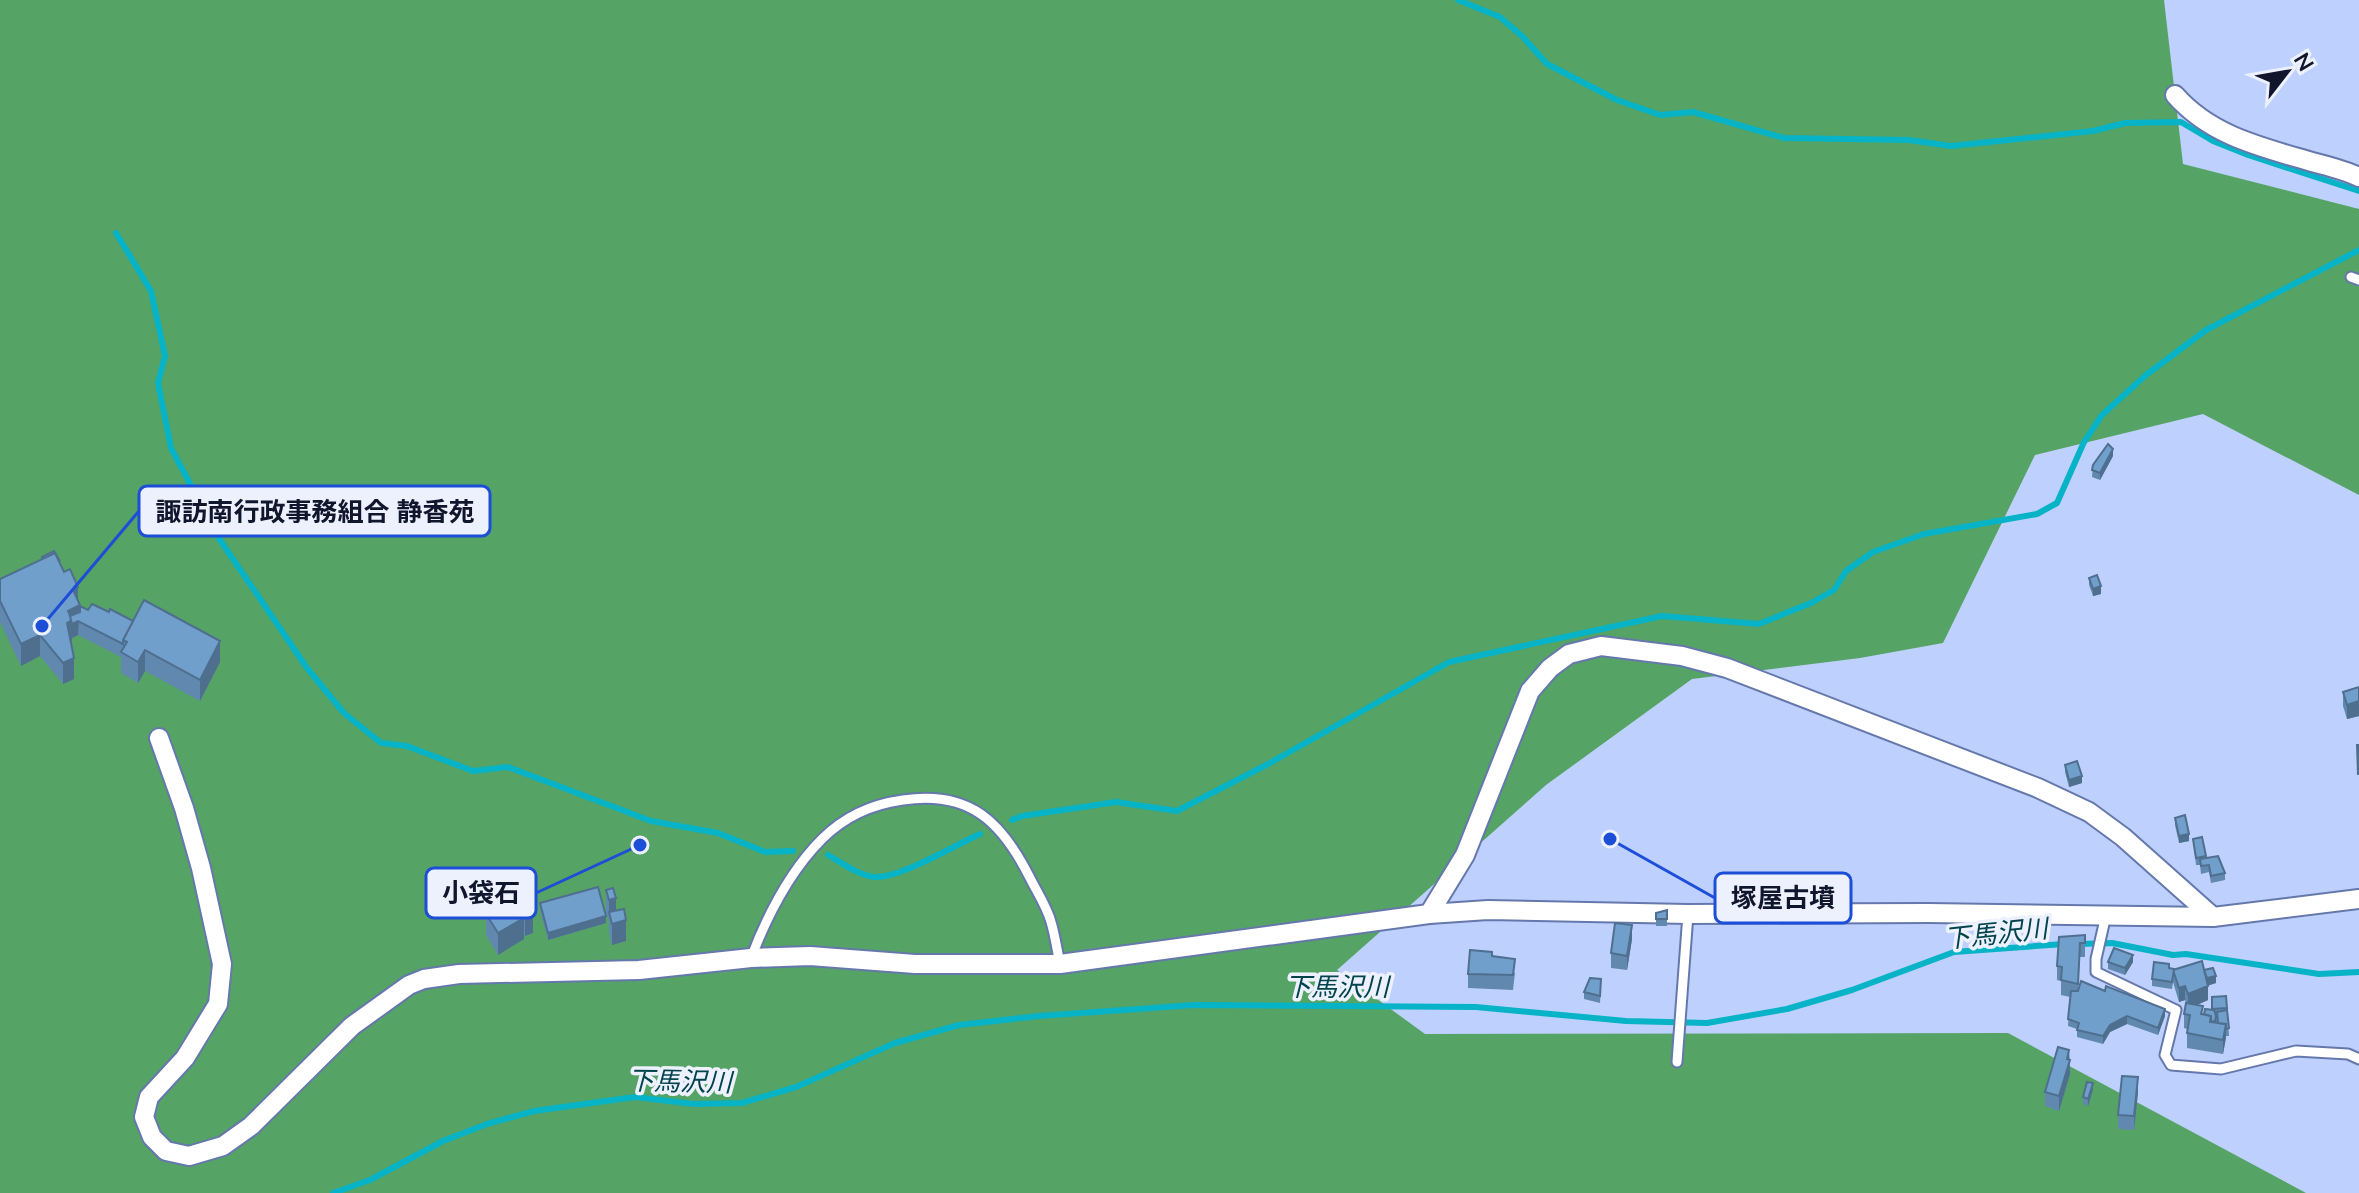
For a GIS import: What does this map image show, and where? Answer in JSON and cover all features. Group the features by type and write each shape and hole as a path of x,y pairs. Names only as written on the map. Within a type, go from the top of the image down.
{"street":[{"path":"2175,95 2188,110 2214,129 2250,144 2359,177"},
{"path":"1429,914 1465,855 1530,691 1550,668 1569,654 1601,646 1682,656 1727,668 2038,788 2089,812 2123,837 2213,917"},
{"path":"159,738 193,838 222,964 218,1004 185,1058 149,1097 144,1117 152,1137 166,1151 189,1156 223,1146 251,1126 352,1026 409,985 424,979 459,974 639,970 751,958 810,956 915,964 1060,964 1429,914 1488,910 1688,914 1928,913 2104,923 2213,917 2359,899"}],"lane":[{"path":"751,958 778,898 822,839 850,817 882,803 926,797 963,804 989,818 1015,847 1051,920 1060,964"},
{"path":"1677,1062 1688,914"},
{"path":"2104,923 2096,972 2176,1010 2165,1055 2171,1065 2221,1069 2296,1051 2348,1054 2359,1059"}],"green space":[{"path":"0,0 2164,0 2183,164 2359,209 2359,495 2203,414 2035,455 1943,643 1860,658 1692,679 1546,785 1337,970 1425,1034 2008,1033 2306,1193 0,1193"}],"building":[{"path":"2108,444 2113,449 2100,473 2092,470 2093,465"},
{"path":"55,553 64,572 70,569 78,587 73,590 80,605 68,611 72,620 67,623 74,658 63,663 40,635 21,644 0,601 0,579"},
{"path":"2097,575 2101,586 2093,589 2089,578"},
{"path":"144,600 220,641 200,680 145,650 138,662 121,652 127,642 123,640"},
{"path":"92,604 133,621 123,644 78,621 72,624 70,616 80,612 80,606 88,610"},
{"path":"2359,687 2359,701 2347,705 2343,692"},
{"path":"2359,745 2359,774 2358,774"},
{"path":"2077,761 2082,776 2069,780 2065,765"},
{"path":"2185,815 2189,834 2179,836 2175,818"},
{"path":"2202,837 2206,856 2196,858 2193,839"},
{"path":"2218,856 2225,873 2211,876 2209,865 2201,866 2200,859"},
{"path":"598,887 606,916 548,933 540,903"},
{"path":"613,888 616,898 609,900 606,890"},
{"path":"512,898 524,918 498,933 486,914"},
{"path":"624,909 626,920 612,924 609,912"},
{"path":"1667,910 1667,919 1656,919 1656,913"},
{"path":"1615,923 1632,925 1627,956 1611,953"},
{"path":"2085,935 2085,943 2080,943 2078,984 2061,980 2062,967 2057,966 2059,937"},
{"path":"2114,948 2133,955 2125,968 2108,962"},
{"path":"1470,950 1515,959 1513,975 1468,974"},
{"path":"2202,961 2208,986 2188,994 2185,986 2179,988 2173,970"},
{"path":"2154,962 2169,964 2169,968 2174,969 2172,982 2152,979"},
{"path":"2213,968 2216,976 2207,978 2204,970"},
{"path":"1590,978 1601,979 1600,996 1584,992"},
{"path":"2081,981 2105,991 2106,986 2165,1009 2158,1028 2127,1016 2110,1025 2103,1036 2077,1030 2079,1023 2068,1019 2071,991 2078,991"},
{"path":"2226,996 2227,1008 2212,1009 2212,997"},
{"path":"2186,1003 2203,1006 2201,1014 2211,1016 2210,1022 2226,1024 2223,1040 2187,1033 2190,1015 2184,1014"},
{"path":"2205,1009 2214,1010 2215,1022 2211,1021 2211,1016 2204,1014"},
{"path":"2227,1010 2229,1028 2226,1029 2226,1024 2218,1023 2217,1012"},
{"path":"2058,1047 2069,1050 2067,1059 2070,1060 2059,1096 2045,1092"},
{"path":"2122,1076 2138,1077 2134,1116 2118,1115"},
{"path":"2087,1082 2093,1083 2088,1099 2083,1097"}],"waterway":[{"path":"1458,0 1500,17 1547,64 1617,100 1660,115 1693,112 1784,138 1909,140 1951,146 2093,131 2125,123 2181,122 2213,141 2248,155 2359,191"},
{"path":"116,233 151,291 165,356 158,383 171,448 220,540 307,668 344,713 381,743 407,746 473,771 508,767 651,821 718,833 765,852 793,851"},
{"path":"1012,820 1116,802 1177,811 1268,764 1449,662 1662,616 1759,624 1834,590 1846,571 1873,552 1924,534 2037,514 2057,503 2084,442 2102,415 2146,375 2206,330 2359,250"},
{"path":"828,855 862,874 885,876 912,867 980,834"},
{"name":"下馬沢川","path":"2079,944 2112,943 2173,955 2186,954 2319,974 2359,972"},
{"name":"下馬沢川","path":"333,1193 370,1180 443,1141 534,1111 635,1097 694,1104 742,1103 796,1087 895,1043 959,1025 1194,1005 1476,1007 1626,1021 1707,1023 1787,1009 1852,990 1954,952 2064,944"}],"place":[{"name":"諏訪南行政事務組合 静香苑","path":"42,626"},
{"name":"塚屋古墳","path":"1610,839"},
{"name":"小袋石","path":"640,845"}]}
